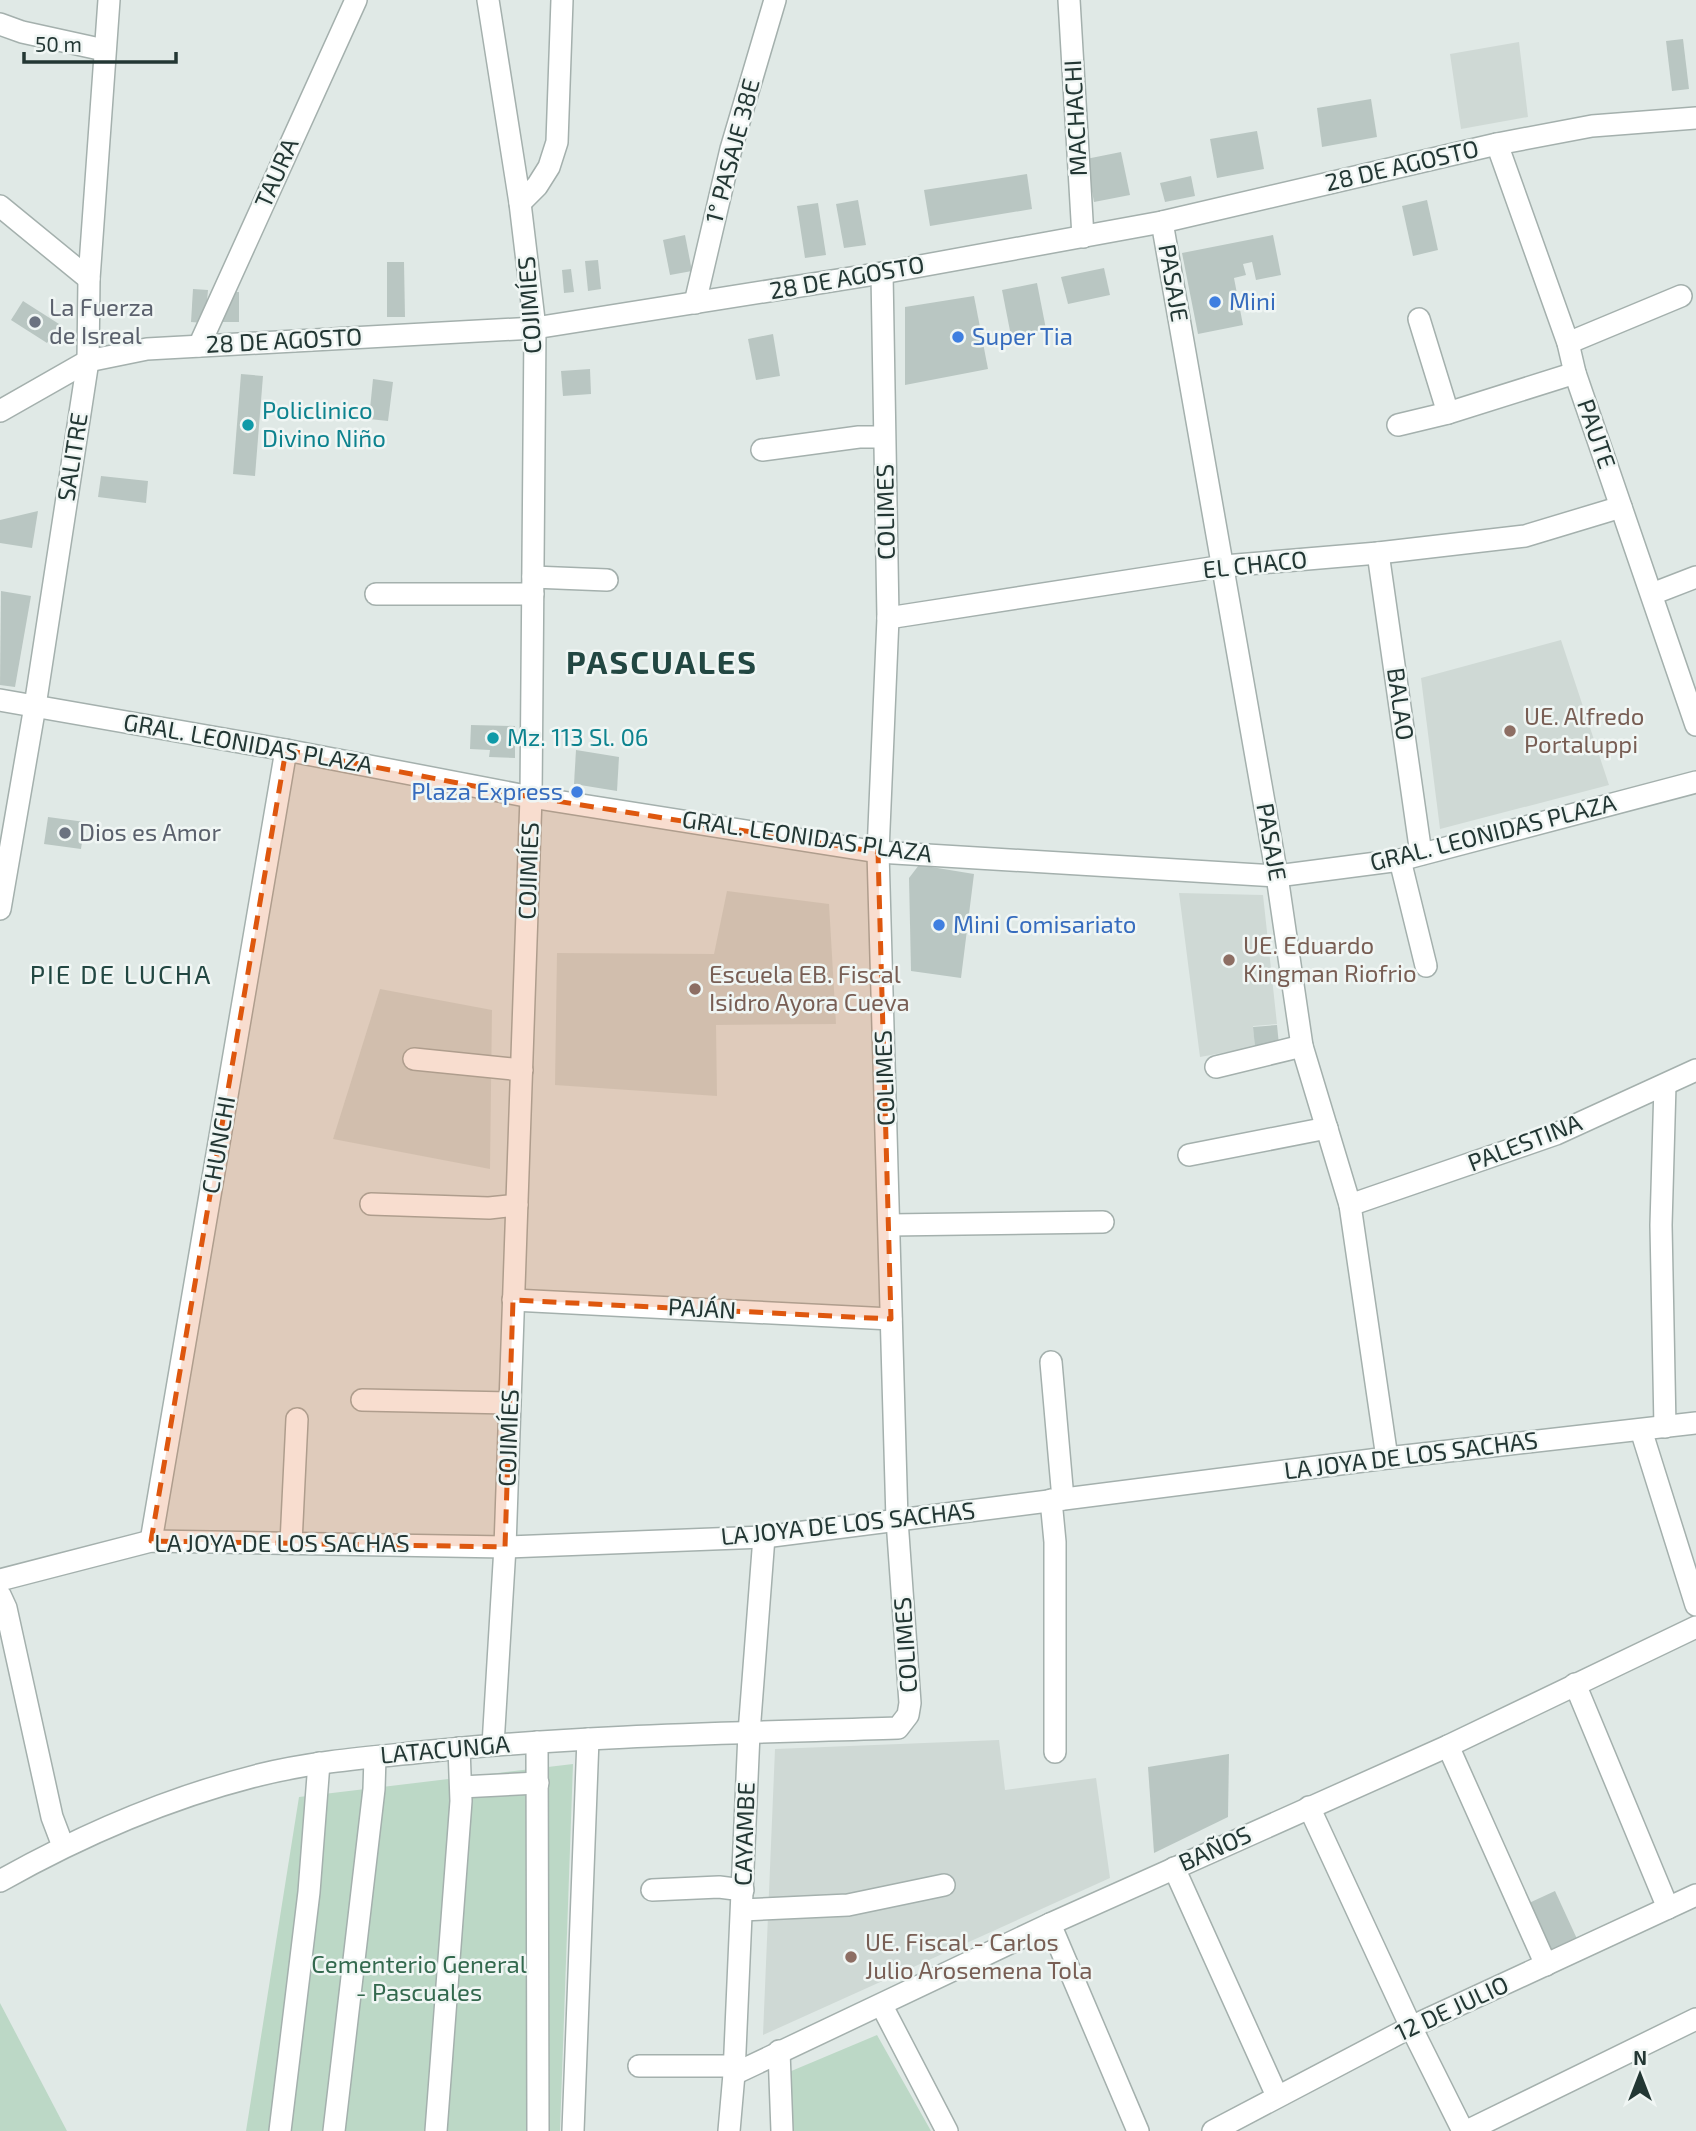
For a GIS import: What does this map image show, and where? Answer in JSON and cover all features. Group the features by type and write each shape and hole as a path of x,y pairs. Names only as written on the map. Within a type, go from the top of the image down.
{"street":[{"name":"SALITRE","path":"0,909 2,882 35,706 88,361 89,279 109,0"},
{"name":"TAURA","path":"199,346 356,0"},
{"name":"COJIMÍES","path":"488,0 520,203 535,328 531,797 505,1547 492,1745"},
{"path":"520,203 537,186 549,167 557,142 562,0"},
{"name":"1° PASAJE 38E","path":"695,303 731,149 775,0"},
{"name":"MACHACHI","path":"1069,0 1083,237"},
{"path":"0,24 22,32 104,50"},
{"name":"28 DE AGOSTO","path":"0,411 88,361 147,349 535,328 882,273 1162,222 1497,144 1592,125 1696,118"},
{"name":"PAUTE","path":"1497,144 1568,343 1575,373 1696,725"},
{"path":"0,206 89,279"},
{"name":"PASAJE","path":"1162,222 1277,876 1302,1046 1350,1205 1387,1458"},
{"name":"COLIMES","path":"882,273 888,618 878,852 897,1520 910,1703 908,1715"},
{"path":"1568,343 1681,296"},
{"path":"1419,319 1448,413"},
{"path":"1398,425 1448,413 1575,373"},
{"path":"762,450 859,437 884,437"},
{"name":"EL CHACO","path":"888,618 1224,566 1378,553 1525,536 1621,507"},
{"name":"BALAO","path":"1378,553 1421,854"},
{"path":"1652,594 1696,578"},
{"path":"376,594 607,580"},
{"name":"GRAL. LEONIDAS PLAZA","path":"0,700 286,750 531,797 878,852 1277,876 1400,860 1696,782"},
{"name":"CHUNCHI","path":"151,1541 286,750"},
{"path":"1400,860 1426,966"},
{"path":"1216,1067 1302,1046"},
{"path":"414,1059 522,1070"},
{"name":"PALESTINA","path":"1350,1205 1556,1135 1696,1070"},
{"path":"1665,1084 1661,1225 1665,1427"},
{"path":"1189,1155 1327,1128"},
{"path":"371,1204 489,1208 517,1205"},
{"path":"890,1225 1103,1222"},
{"name":"PAJÁN","path":"513,1300 891,1319"},
{"path":"1051,1362 1057,1500 1055,1752"},
{"path":"362,1401 510,1403"},
{"path":"291,1543 297,1419"},
{"name":"LA JOYA DE LOS SACHAS","path":"0,1580 151,1541 505,1547 764,1537 1387,1458 1696,1423"},
{"path":"1641,1430 1696,1605"},
{"name":"CAYAMBE","path":"729,2131 749,1733 764,1537"},
{"path":"0,1595 6,1608 52,1817 63,1846"},
{"name":"BAÑOS","path":"734,2070 882,2006 1050,1924 1448,1746 1696,1627"},
{"path":"1575,1684 1668,1908"},
{"name":"LATACUNGA","path":"0,1881 63,1846 158,1805 260,1775 319,1763 537,1742 898,1728 908,1715"},
{"path":"573,2131 588,1739"},
{"path":"537,1742 538,2131"},
{"path":"1448,1746 1546,1965"},
{"path":"436,2131 461,1787 460,1748"},
{"path":"334,2131 374,1788 375,1757"},
{"path":"281,2131 309,1892 319,1763"},
{"path":"461,1787 538,1783"},
{"path":"1309,1807 1411,2027 1465,2131 1696,2019"},
{"path":"1174,1868 1277,2096"},
{"path":"652,1890 719,1888 742,1900 848,1905 944,1885"},
{"name":"12 DE JULIO","path":"1213,2131 1411,2027 1696,1895"},
{"path":"1050,1924 1139,2131"},
{"path":"882,2006 947,2131"},
{"path":"779,2051 782,2131"},
{"path":"639,2066 734,2070"}],"highlighted area":[{"path":"286,750 531,797 878,852 891,1319 513,1300 505,1547 151,1541"}],"shaded area":[{"path":"1519,42 1528,117 1461,129 1450,54"},
{"name":"UE. Alfredo Portaluppi","path":"1561,640 1609,785 1440,829 1421,678"},
{"name":"Escuela EB. Fiscal Isidro Ayora Cueva","path":"727,891 829,904 836,1024 716,1025 717,1096 555,1085 557,953 714,954"},
{"name":"UE. Eduardo Kingman Riofrio","path":"1179,893 1263,895 1277,1024 1253,1026 1255,1047 1200,1057"},
{"path":"380,989 492,1010 490,1169 333,1139"},
{"name":"UE. Fiscal - Carlos Julio Arosemena Tola","path":"999,1740 1005,1790 1096,1778 1110,1878 763,2035 775,1749"}],"green space":[{"name":"Cementerio General - Pascuales","path":"573,1764 560,2131 246,2131 299,1797"},
{"path":"0,2003 67,2131 0,2131"},
{"path":"877,2035 931,2131 790,2131 789,2072"}],"building":[{"path":"1683,39 1689,89 1672,91 1666,41"},
{"path":"1371,99 1377,137 1322,147 1317,108"},
{"path":"1257,131 1264,169 1217,178 1210,139"},
{"path":"1121,152 1130,195 1094,202 1086,159"},
{"path":"1027,174 1032,209 930,226 924,190"},
{"path":"1191,176 1195,196 1165,202 1160,183"},
{"path":"858,200 866,245 844,248 836,204"},
{"path":"1427,200 1438,250 1413,256 1402,206"},
{"path":"818,203 826,255 805,258 797,206"},
{"path":"685,235 692,271 670,275 663,240"},
{"name":"Mini","path":"1273,235 1281,275 1256,280 1252,262 1243,264 1246,275 1234,278 1243,325 1198,334 1182,253"},
{"path":"598,260 601,289 588,291 585,261"},
{"path":"387,262 404,262 405,317 387,317"},
{"path":"1104,268 1110,295 1068,304 1061,277"},
{"path":"571,269 574,292 564,293 562,270"},
{"path":"1037,283 1046,329 1011,336 1002,290"},
{"path":"193,289 208,290 205,323 191,322"},
{"path":"232,292 239,292 239,322 221,322"},
{"path":"974,296 988,369 905,385 905,307"},
{"name":"La Fuerza de Isreal","path":"23,301 59,324 47,343 11,320"},
{"path":"773,334 780,376 756,380 748,339"},
{"path":"590,369 591,394 563,396 561,371"},
{"name":"Policlinico Divino Niño","path":"241,374 263,376 255,476 233,474"},
{"path":"373,379 393,382 388,421 369,419"},
{"path":"101,476 148,481 146,503 98,497"},
{"path":"38,511 32,548 0,543 0,520"},
{"path":"1,591 31,596 15,687 0,685"},
{"name":"Mz. 113 Sl. 06","path":"471,725 515,726 515,758 489,757 490,750 470,749"},
{"path":"576,750 619,757 617,791 574,784"},
{"name":"Dios es Amor","path":"48,817 85,822 81,849 44,844"},
{"name":"Mini Comisariato","path":"919,865 974,874 961,978 911,971 909,878"},
{"path":"1277,1025 1279,1045 1255,1047 1253,1027"},
{"path":"1229,1754 1228,1817 1154,1853 1148,1767"},
{"path":"1555,1891 1578,1941 1551,1953 1529,1903"}],"place":[{"name":"Mini","path":"1215,302"},
{"name":"La Fuerza de Isreal","path":"35,322"},
{"name":"Super Tia","path":"958,337"},
{"name":"Policlinico Divino Niño","path":"248,425"},
{"name":"UE. Alfredo Portaluppi","path":"1510,731"},
{"name":"Mz. 113 Sl. 06","path":"493,738"},
{"name":"Plaza Express","path":"577,792"},
{"name":"Dios es Amor","path":"65,833"},
{"name":"Mini Comisariato","path":"939,925"},
{"name":"UE. Eduardo Kingman Riofrio","path":"1229,960"},
{"name":"Escuela EB. Fiscal Isidro Ayora Cueva","path":"695,989"},
{"name":"UE. Fiscal - Carlos Julio Arosemena Tola","path":"851,1957"}],"district":[{"name":"PASCUALES","path":"662,663"},
{"name":"PIE DE LUCHA","path":"121,975"}]}
